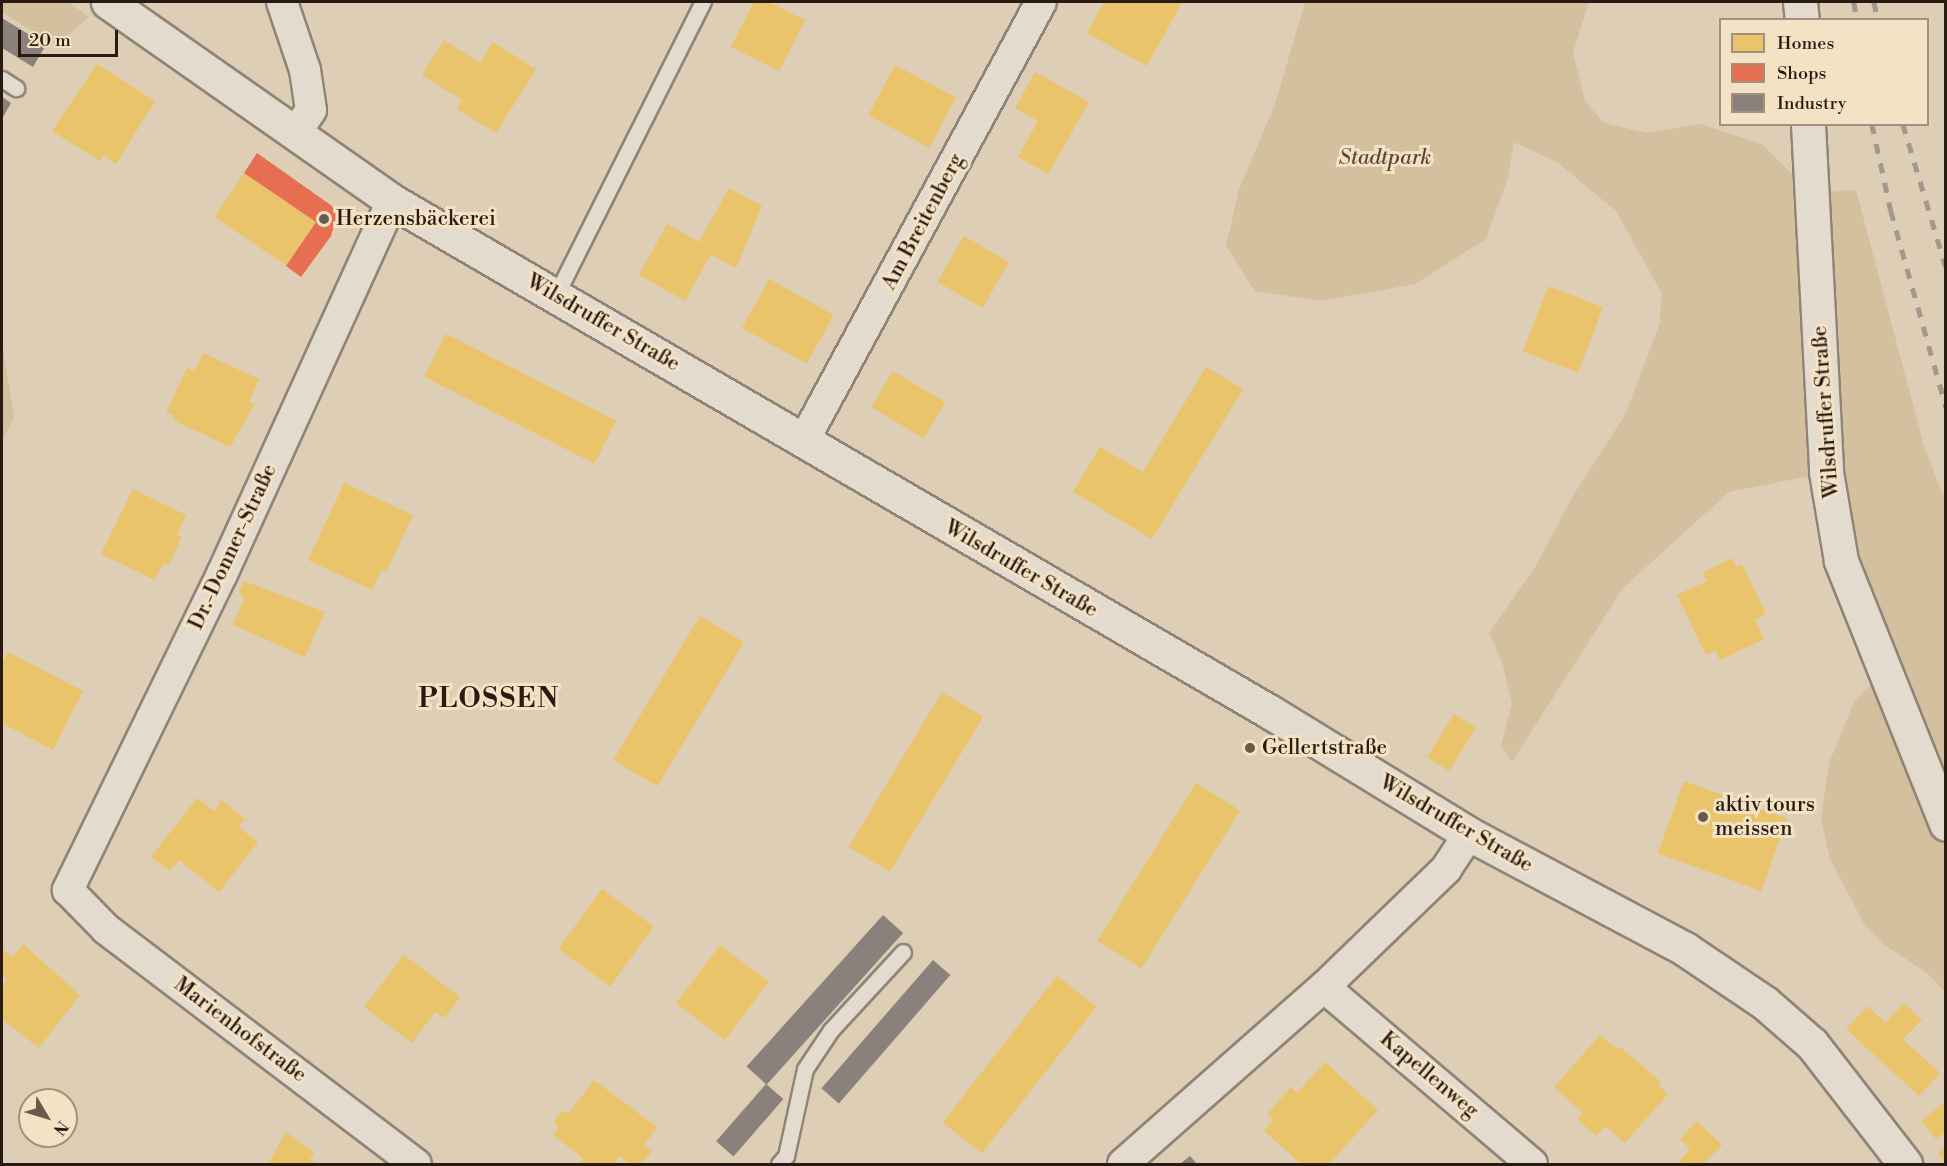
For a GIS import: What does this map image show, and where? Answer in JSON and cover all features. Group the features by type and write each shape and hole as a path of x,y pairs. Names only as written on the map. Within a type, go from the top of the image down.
{"main road":[{"name":"Wilsdruffer Straße","path":"108,2 392,201 1270,712 1468,834 1685,949 1766,1002 1812,1044 1905,1164"},
{"path":"1800,2 1802,18"},
{"name":"Wilsdruffer Straße","path":"1808,126 1826,472 1841,561 1946,824"}],"street":[{"path":"282,2 305,70 311,110 295,134"},
{"name":"Am Breitenberg","path":"803,441 1041,2"},
{"name":"Dr.-Donner-Straße","path":"68,890 222,574 392,201"},
{"path":"1123,1164 1324,987 1446,870 1468,834"},
{"name":"Marienhofstraße","path":"68,890 106,928 416,1164"},
{"name":"Kapellenweg","path":"1324,987 1532,1164"}],"lane":[{"path":"556,295 703,2"},
{"path":"2,79 16,88"},
{"path":"779,1164 786,1156 806,1069 831,1030 903,952"}],"green space":[{"path":"2,2 68,2 89,17 55,46 2,12"},
{"name":"Stadtpark","path":"1305,2 1589,2 1573,53 1585,101 1604,123 1647,133 1700,124 1762,144 1811,193 1856,190 1924,446 1945,500 1945,992 1927,973 1883,944 1863,922 1830,859 1821,819 1829,763 1854,702 1883,673 1825,473 1729,492 1623,588 1512,762 1501,745 1512,703 1502,662 1489,633 1535,567 1574,494 1625,415 1660,323 1661,292 1616,211 1558,163 1514,142 1508,178 1486,239 1415,284 1321,301 1255,291 1226,246 1239,189 1275,104"},
{"path":"2,344 14,417 2,441"}],"building: Homes":[{"path":"754,2 769,2 805,20 779,71 731,47"},
{"path":"1104,2 1182,2 1147,66 1087,33"},
{"path":"444,40 480,63 493,42 536,69 496,133 457,109 462,100 422,75"},
{"path":"97,64 155,101 116,164 103,155 100,161 52,131"},
{"path":"895,65 956,97 929,148 868,115"},
{"path":"1035,72 1089,102 1048,174 1018,157 1038,121 1015,108"},
{"path":"244,173 316,222 286,266 214,217"},
{"path":"729,188 762,206 736,268 711,254 685,301 639,275 667,224 699,242"},
{"path":"964,236 1009,262 983,308 938,282"},
{"path":"769,279 834,315 807,364 742,328"},
{"path":"1548,286 1603,307 1578,372 1523,351"},
{"path":"446,334 616,421 594,463 424,377"},
{"path":"203,353 259,379 249,402 255,404 230,447 173,420 175,416 166,412 187,368 194,371"},
{"path":"1206,367 1243,389 1152,539 1073,492 1100,447 1143,472"},
{"path":"893,371 945,402 924,438 871,407"},
{"path":"344,483 413,515 386,572 381,570 372,590 308,560"},
{"path":"133,489 186,515 177,535 182,537 169,565 163,563 155,580 101,554"},
{"path":"1732,558 1736,567 1742,564 1766,614 1755,620 1764,639 1720,660 1715,650 1706,655 1677,595 1707,581 1703,572"},
{"path":"244,581 325,612 305,657 233,625 244,599 239,591"},
{"path":"700,616 744,642 657,786 613,760"},
{"path":"8,652 83,691 53,750 2,723 2,663"},
{"path":"942,692 983,717 890,872 849,847"},
{"path":"1454,714 1476,728 1449,771 1427,757"},
{"path":"1684,781 1787,819 1761,891 1658,853"},
{"path":"1196,783 1240,811 1142,968 1097,941"},
{"path":"197,798 214,811 222,800 245,819 238,827 258,842 219,892 179,860 170,871 151,857"},
{"path":"602,889 654,927 610,986 559,949"},
{"path":"23,944 80,995 39,1048 2,1019 2,986 7,979 2,974 2,949 12,957"},
{"path":"720,945 769,982 725,1040 676,1003"},
{"path":"404,955 460,997 444,1018 435,1012 412,1043 364,1007"},
{"path":"1057,976 1096,1007 982,1153 942,1123"},
{"path":"1904,1003 1922,1020 1903,1039 1940,1073 1919,1096 1846,1029 1868,1006 1885,1023"},
{"path":"1600,1035 1617,1049 1619,1046 1661,1082 1658,1085 1668,1094 1625,1143 1605,1126 1596,1136 1577,1119 1583,1113 1554,1087"},
{"path":"1325,1062 1378,1110 1329,1164 1301,1164 1264,1131 1273,1120 1267,1114 1291,1087 1297,1093"},
{"path":"594,1080 657,1127 644,1145 652,1151 641,1164 629,1164 620,1156 614,1164 578,1164 583,1158 553,1135 558,1128 554,1121 562,1111 569,1113"},
{"path":"1946,1101 1946,1131 1936,1139 1921,1121"},
{"path":"1697,1121 1722,1145 1703,1164 1683,1164 1679,1161 1690,1149 1680,1139"},
{"path":"286,1132 314,1153 310,1159 317,1164 268,1164"},
{"path":"1946,1147 1946,1161 1938,1153"}],"building: Shops":[{"name":"Herzensbäckerei","path":"257,153 332,206 337,215 331,236 301,277 286,266 316,222 244,173"}],"building: Industry":[{"path":"2,18 46,45 33,67 2,48"},
{"path":"2,97 11,103 2,119"},
{"path":"883,915 903,933 767,1085 746,1067"},
{"path":"933,960 950,975 839,1103 821,1088"},
{"path":"766,1084 783,1099 733,1156 716,1141"},
{"path":"1190,1156 1197,1164 1180,1164"}],"railway":[{"path":"1854,2 1857,18"},
{"path":"1874,2 1878,18"},
{"path":"1872,126 1891,211 1946,407"},
{"path":"1904,126 1946,267"}],"place":[{"name":"Herzensbäckerei","path":"324,219"},
{"name":"Gellertstraße","path":"1250,748"},
{"name":"aktiv tours meissen","path":"1703,817"}],"district":[{"name":"PLOSSEN","path":"489,700"}]}
